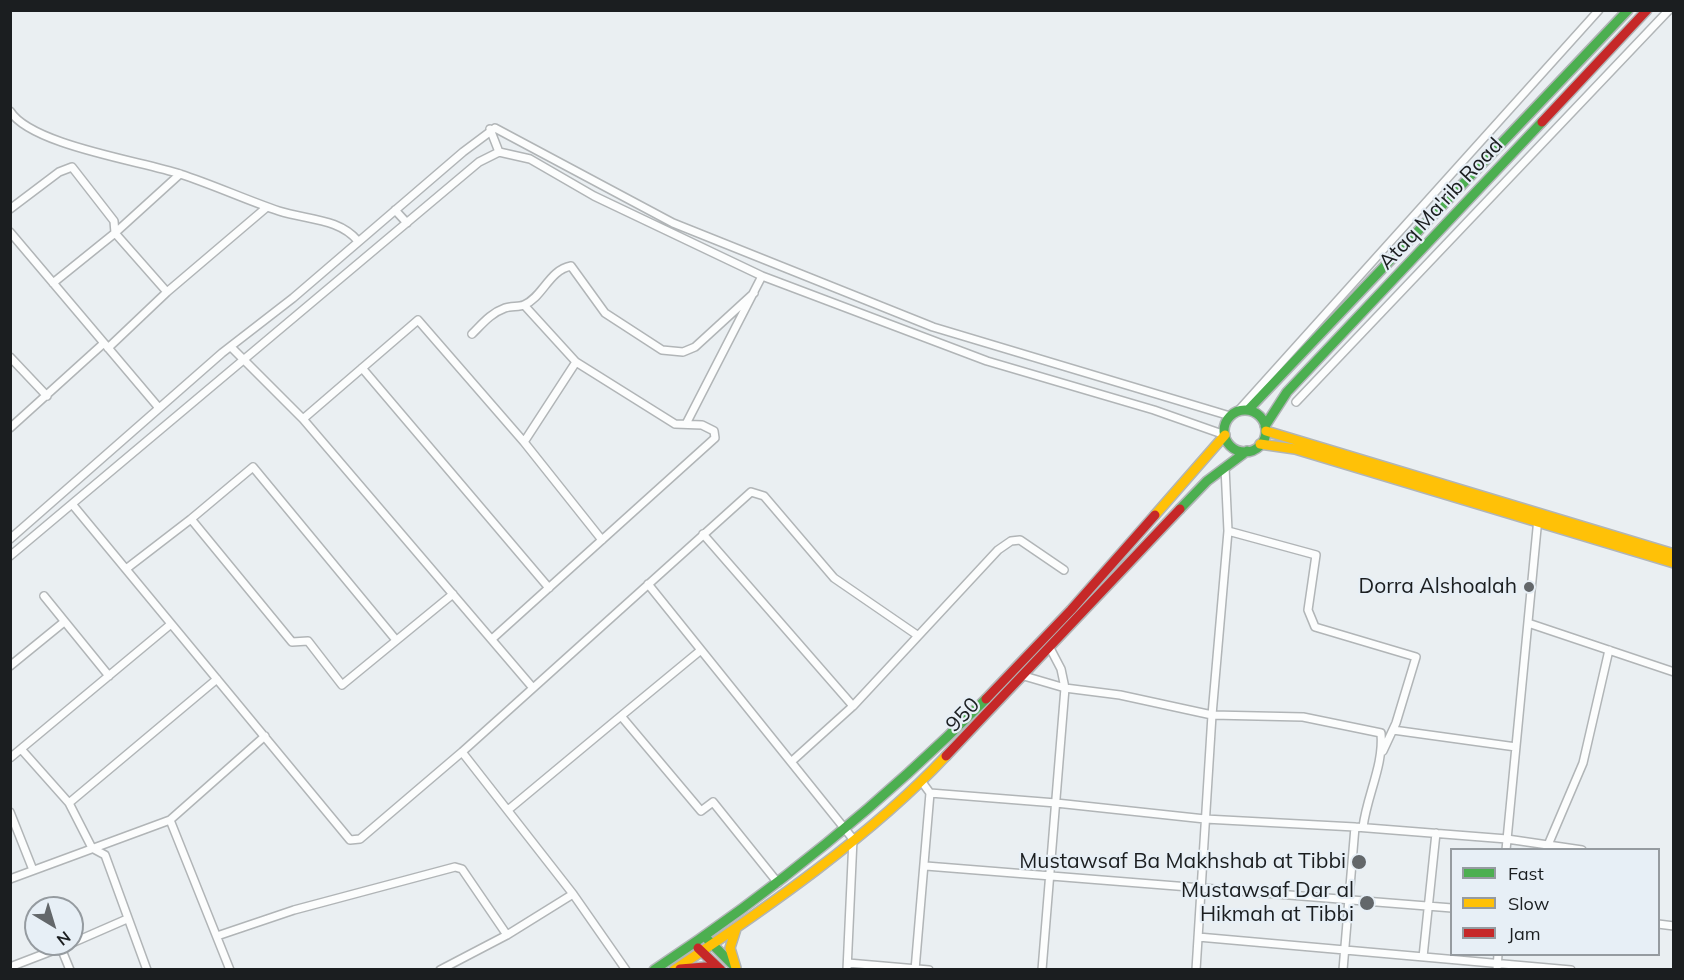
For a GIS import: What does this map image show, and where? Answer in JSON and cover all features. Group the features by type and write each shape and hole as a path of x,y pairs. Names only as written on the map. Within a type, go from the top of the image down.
{"main road":[{"name":"Ataq Ma'rib Road","path":"1238,412 1628,10"},
{"name":"Ataq Ma'rib Road","path":"1265,428 1287,392 1647,10"},
{"path":"1260,444 1265,428 1261,417 1238,412 1225,425 1225,435 1233,447 1247,451 1260,444 1295,449 1674,554"},
{"path":"1265,428 1674,563"},
{"name":"950","path":"675,969 698,948 705,937 845,830 942,744 1123,552 1225,435"},
{"name":"950","path":"654,969 698,948 713,945 853,839 922,782 1207,481 1247,451"},
{"path":"1015,669 1024,676"},
{"path":"737,968 731,959 730,939 742,924"},
{"path":"705,937 737,968"},
{"path":"698,948 721,969"},
{"path":"675,969 688,966 713,969"}],"street":[{"path":"10,539 56,501 159,408 293,298 489,129 495,128 673,223 933,327 1238,412 1599,10"},
{"path":"1296,402 1669,10"},
{"path":"10,111 23,126 76,147 180,174 267,207 344,227 358,241"},
{"path":"489,129 499,152"},
{"path":"10,556 479,162 499,152 530,159 594,196 762,276 987,361 1154,410 1225,435"},
{"path":"10,209 59,172 72,167 114,221 115,233 167,292"},
{"path":"53,284 115,233 180,174"},
{"path":"10,428 267,207"},
{"path":"395,210 407,223"},
{"path":"10,232 159,408"},
{"path":"751,270 758,256"},
{"path":"472,334 490,315 508,307 524,305 552,276 571,266 604,313 662,350 683,352 695,347 754,293"},
{"path":"686,424 692,408 762,276"},
{"path":"293,298 303,310"},
{"path":"492,639 715,438 714,431 708,428 675,424 576,362 524,305"},
{"path":"303,419 418,320 524,442 602,540"},
{"path":"231,347 303,419 533,688"},
{"path":"10,357 47,396"},
{"path":"524,442 576,362"},
{"path":"362,368 549,588"},
{"path":"126,570 253,467 396,640"},
{"path":"1196,969 1212,715 1228,531 1224,467"},
{"path":"56,501 69,507 126,570 265,736 344,837 355,841 462,752 751,492 760,493 834,578 917,634"},
{"path":"1506,848 1538,517"},
{"path":"190,519 292,642 308,641 342,684 453,594"},
{"path":"1228,531 1316,555 1308,610 1315,627 1416,657 1359,827 1348,899 1343,969"},
{"path":"703,534 853,706"},
{"path":"791,762 853,706 917,634 998,550 1011,541 1020,540 1064,570"},
{"path":"648,584 853,839 848,966 929,969"},
{"path":"44,596 109,676"},
{"path":"10,666 64,622"},
{"path":"1528,623 1674,672"},
{"path":"10,758 171,624"},
{"path":"1042,969 1065,688 1061,669 1050,648"},
{"path":"508,810 701,650"},
{"path":"1548,845 1583,763 1610,650"},
{"path":"1024,676 1065,688 1120,695 1212,715 1304,717 1381,733 1383,752"},
{"path":"69,803 218,679"},
{"path":"621,716 700,811 713,802 778,883"},
{"path":"1393,730 1516,747"},
{"path":"10,879 170,820 265,736"},
{"path":"21,749 69,803 92,848 105,855 147,969"},
{"path":"462,752 573,894 626,969"},
{"path":"915,969 926,866 930,794 922,782"},
{"path":"930,794 1056,803 1205,819 1436,833 1574,848"},
{"path":"10,812 33,870"},
{"path":"170,820 230,969"},
{"path":"1423,957 1436,833"},
{"path":"926,866 1450,908"},
{"path":"217,936 294,910 455,867 462,868 507,935"},
{"path":"440,969 507,935 573,894"},
{"path":"84,938 127,919"},
{"path":"1198,937 1498,966 1571,969"},
{"path":"10,967 40,956"}],"traffic: fast":[{"path":"1248,410 1628,10"},
{"path":"1265,426 1287,392 1542,122"},
{"path":"1245,410 1260,416 1266,431 1260,446 1245,452 1230,446 1224,431 1230,416 1245,410"},
{"path":"1180,509 1207,481 1247,451"},
{"path":"654,970 742,909 827,843 908,773 986,699"},
{"path":"708,940 734,966"}],"traffic: slow":[{"path":"1266,431 1674,554"},
{"path":"1155,515 1225,435"},
{"path":"1260,444 1295,449 1674,563"},
{"path":"674,970 780,897 851,843 917,786 946,756"},
{"path":"736,929 730,948 736,968"}],"traffic: jam":[{"path":"1542,122 1647,10"},
{"path":"946,756 1180,509"},
{"path":"986,699 1071,610 1155,515"},
{"path":"698,948 721,970"},
{"path":"680,969 705,967 713,970"}],"place":[{"name":"Dorra Alshoalah","path":"1529,587"},
{"name":"Mustawsaf Ba Makhshab at Tibbi","path":"1359,862"},
{"name":"Mustawsaf Dar al Hikmah at Tibbi","path":"1367,903"}]}
